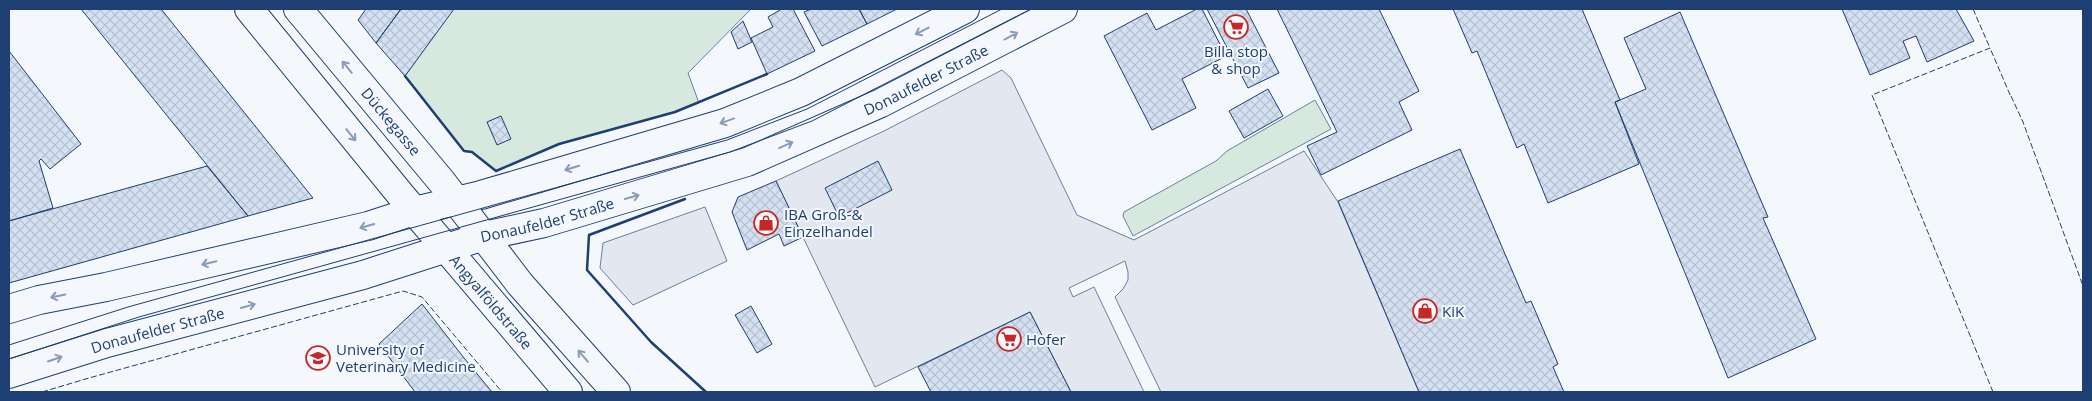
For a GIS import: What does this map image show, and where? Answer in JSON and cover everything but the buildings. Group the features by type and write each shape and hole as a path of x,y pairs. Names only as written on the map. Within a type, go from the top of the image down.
{"main road":[{"path":"249,9 414,211"},
{"name":"Dückegasse","path":"298,9 484,236"},
{"path":"9,310 49,298 106,287 368,226 414,211 481,195 725,122 801,92 966,9"},
{"name":"Donaufelder Straße","path":"9,374 107,343 363,275 484,236 544,223 746,162 881,103 1063,9"},
{"name":"Angyalföldstraße","path":"414,211 568,392"},
{"path":"484,236 520,284 616,392"}],"shaded area":[{"path":"453,9 751,9 688,73 699,103 675,112 559,144 496,171 472,152 464,151 405,76"},
{"path":"1002,70 1011,78 1077,215 1134,240 1304,151 1338,202 1419,392 1161,392 1115,297 1128,280 1125,261 1069,288 1073,297 1094,287 1144,392 1071,392 1030,312 875,387 776,181 884,131"},
{"path":"1315,100 1331,129 1133,236 1123,216 1124,212 1216,161 1227,151"},
{"path":"705,207 727,261 633,305 600,268 603,243"}],"tram line":[{"path":"9,345 128,307 727,140 807,109 1002,9"},
{"path":"9,359 139,317 730,152 812,121 1031,9"}],"fence":[{"path":"1973,9 1990,48"},
{"path":"1993,392 1872,95 1990,48 2011,97"},
{"path":"2011,96 2023,122 2083,286"},
{"path":"42,392 403,291 422,297 502,392"}],"wall":[{"path":"405,76 464,151 472,152 496,171 559,144 675,112 767,74"},
{"path":"685,199 589,235 587,270 651,342 706,392"}],"place":[{"name":"Billa stop & shop","path":"1236,27"},
{"name":"IBA Groß-& Einzelhandel","path":"766,223"},
{"name":"KiK","path":"1425,311"},
{"name":"Hofer","path":"1009,339"},
{"name":"University of Veterinary Medicine","path":"318,358"}]}
